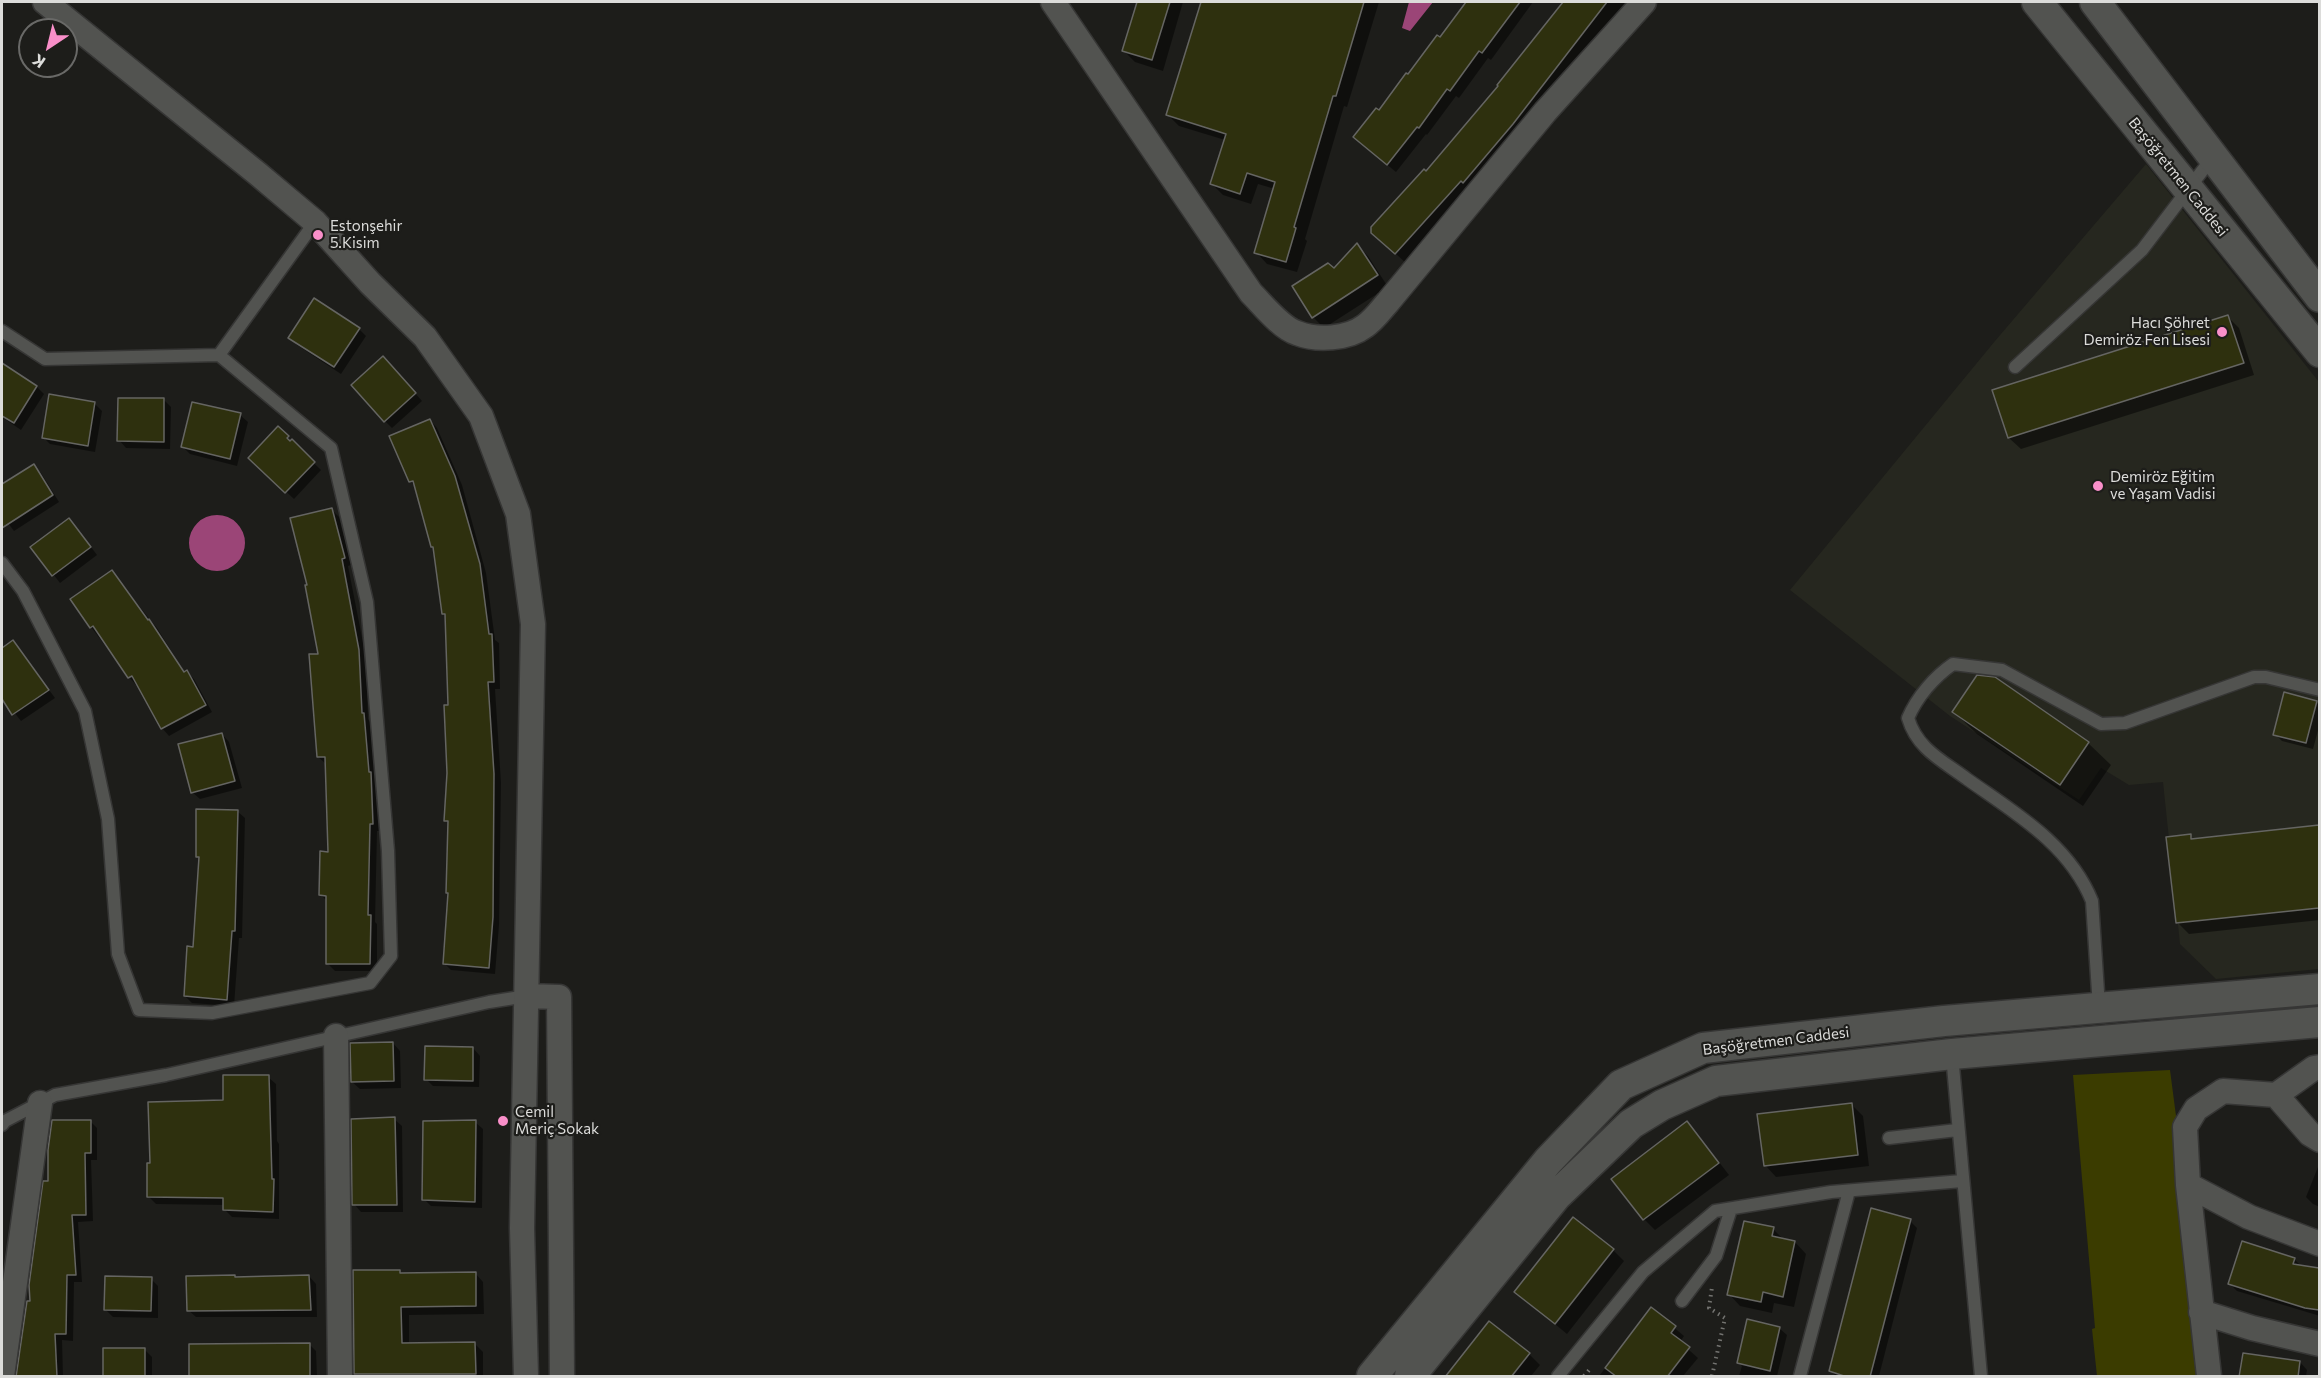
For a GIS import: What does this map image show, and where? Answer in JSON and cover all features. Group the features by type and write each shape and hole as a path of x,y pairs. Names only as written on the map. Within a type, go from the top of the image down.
{"street":[{"path":"45,2 315,222 370,283 425,337 481,416 518,514 533,624 522,1228 526,1377"},
{"path":"1053,2 1251,292 1271,313 1296,333 1320,338 1342,336 1365,327 1545,112 1644,2"},
{"name":"Başöğretmen Caddesi","path":"2037,2 2319,352"},
{"path":"2095,2 2319,297"},
{"name":"Başöğretmen Caddesi","path":"1372,1377 1548,1161 1621,1085 1702,1048 1944,1021 2319,989"},
{"path":"527,996 559,998 562,1377"},
{"path":"1410,1377 1556,1196 1631,1124 1662,1105 1716,1081 1952,1054 2319,1022"},
{"path":"336,1036 340,1377"},
{"path":"2209,1377 2188,1185 2185,1127 2196,1109 2223,1091 2276,1095 2314,1068 2319,1067"},
{"path":"2276,1095 2310,1134 2319,1140"},
{"path":"2,1377 40,1103"},
{"path":"2188,1185 2249,1217 2319,1244"},
{"path":"2201,1312 2252,1328 2319,1344"}],"lane":[{"path":"2015,367 2142,250 2213,157"},
{"path":"219,355 315,222"},
{"path":"2,331 45,359 219,355 331,448 367,602 388,851 391,956 370,983 212,1013 139,1010 118,954 108,819 85,711 23,591 2,563"},
{"path":"2099,1008 2091,901 2086,887 2071,862 2034,826 1927,750 1912,734 1908,718 1914,704 1942,672 1953,664 2002,670 2101,724 2125,723 2254,677 2266,677 2319,690"},
{"path":"2,1125 4,1121 55,1095 166,1075 527,996"},
{"path":"1952,1054 1957,1130 1981,1377"},
{"path":"1889,1138 1957,1130"},
{"path":"1558,1377 1643,1272 1715,1211 1849,1191 1962,1180"},
{"path":"1800,1377 1849,1191"},
{"path":"1682,1301 1716,1256 1731,1209"}],"path":[{"path":"1712,1377 1725,1318 1710,1308 1716,1256"},
{"path":"1584,1377 1590,1370"}],"shaded area":[{"path":"1409,2 1433,2 1410,31 1402,28"},
{"name":"Demiröz Eğitim ve Yaşam Vadisi","path":"2146,164 2319,382 2319,969 2216,979 2180,944 2163,782 2129,785 2101,768 2079,800 1950,716 1790,590 1995,341"},
{"path":"217,515 228,517 237,523 243,532 245,543 243,554 237,563 228,569 217,571 206,569 197,563 191,554 189,543 191,532 197,523 206,517"},
{"path":"2170,1070 2210,1376 2097,1376 2092,1329 2095,1328 2073,1075"}],"building":[{"path":"1137,2 1170,2 1152,60 1122,51"},
{"path":"1201,2 1364,2 1336,96 1333,96 1294,227 1296,228 1286,262 1254,253 1275,182 1247,173 1240,194 1210,184 1226,134 1166,115"},
{"path":"1466,2 1520,2 1482,53 1479,51 1450,91 1447,89 1419,128 1417,127 1387,165 1353,137 1376,108 1379,110 1406,73 1408,74 1437,35 1440,37"},
{"path":"1563,2 1607,2 1513,124 1463,183 1461,181 1395,254 1371,233 1371,227 1424,169 1426,171 1498,86"},
{"path":"1357,243 1378,275 1312,318 1292,286 1328,263 1334,268"},
{"path":"314,298 360,328 334,367 288,338"},
{"path":"2228,315 2244,363 2008,438 1992,390"},
{"path":"383,356 416,393 384,422 351,385"},
{"path":"2,363 37,386 14,423 2,416"},
{"path":"49,394 95,402 88,446 42,438"},
{"path":"118,398 164,398 164,442 117,441"},
{"path":"192,402 241,413 230,459 181,447"},
{"path":"430,419 455,476 480,564 489,634 492,634 494,682 488,682 494,774 493,917 489,968 443,964 448,893 446,893 448,821 444,821 447,773 444,705 448,705 445,614 442,614 433,547 431,547 413,481 409,482 389,436"},
{"path":"278,426 289,436 287,438 290,441 292,439 315,462 285,493 248,458"},
{"path":"34,464 53,495 2,528 2,484"},
{"path":"332,508 345,558 342,559 359,650 362,713 364,713 369,772 371,772 373,824 370,824 368,915 371,915 370,964 326,964 326,896 319,895 320,851 328,852 325,757 317,757 309,654 318,654 305,585 307,585 290,518"},
{"path":"69,518 91,547 52,576 30,547"},
{"path":"112,570 149,619 184,672 187,670 206,705 161,729 132,676 128,678 93,626 90,628 70,599"},
{"path":"13,640 49,690 12,715 2,699 2,648"},
{"path":"1977,675 1995,677 2089,742 2060,785 1952,712"},
{"path":"2284,692 2317,701 2306,743 2273,735"},
{"path":"222,733 235,781 191,793 178,744"},
{"path":"196,809 238,810 235,931 232,931 227,1000 184,996 187,946 193,947 199,857 196,857"},
{"path":"2319,825 2319,908 2176,923 2166,837 2191,834 2191,839"},
{"path":"393,1042 394,1081 351,1082 350,1043"},
{"path":"425,1046 473,1047 473,1081 424,1080"},
{"path":"223,1075 269,1075 272,1179 274,1179 273,1212 223,1210 223,1198 147,1197 147,1163 150,1163 148,1102 223,1100"},
{"path":"1852,1103 1858,1155 1764,1166 1757,1114"},
{"path":"395,1117 397,1205 352,1205 351,1119"},
{"path":"52,1120 91,1120 91,1153 85,1153 86,1215 72,1215 76,1275 67,1275 66,1334 55,1334 57,1377 16,1377 27,1301 30,1301 29,1285 43,1181 48,1181 48,1150"},
{"path":"476,1120 475,1202 422,1200 423,1121"},
{"path":"1687,1121 1719,1163 1643,1220 1611,1179"},
{"path":"1871,1208 1911,1219 1870,1377 1847,1377 1829,1371"},
{"path":"1573,1217 1614,1249 1555,1324 1514,1292"},
{"path":"1744,1221 1774,1227 1772,1236 1795,1241 1783,1297 1763,1292 1761,1302 1727,1295"},
{"path":"2242,1241 2295,1258 2293,1264 2319,1268 2319,1310 2305,1308 2228,1284"},
{"path":"353,1270 400,1270 400,1273 476,1272 476,1306 401,1307 402,1343 475,1342 476,1374 354,1374"},
{"path":"235,1275 235,1277 309,1275 311,1310 187,1311 186,1276"},
{"path":"105,1276 152,1277 151,1311 104,1310"},
{"path":"1651,1307 1676,1326 1671,1333 1690,1347 1667,1377 1617,1377 1605,1368"},
{"path":"1747,1319 1780,1327 1770,1371 1737,1363"},
{"path":"1489,1321 1530,1353 1511,1377 1445,1377"},
{"path":"310,1343 310,1377 189,1377 189,1344"},
{"path":"103,1348 145,1348 145,1377 103,1377"},
{"path":"2243,1353 2300,1361 2298,1377 2239,1377"}],"place":[{"name":"Estonşehir 5.Kisim","path":"318,235"},
{"name":"Hacı Şöhret Demiröz Fen Lisesi","path":"2222,332"},
{"name":"Demiröz Eğitim ve Yaşam Vadisi","path":"2098,486"},
{"name":"Cemil Meriç Sokak","path":"503,1121"}]}
